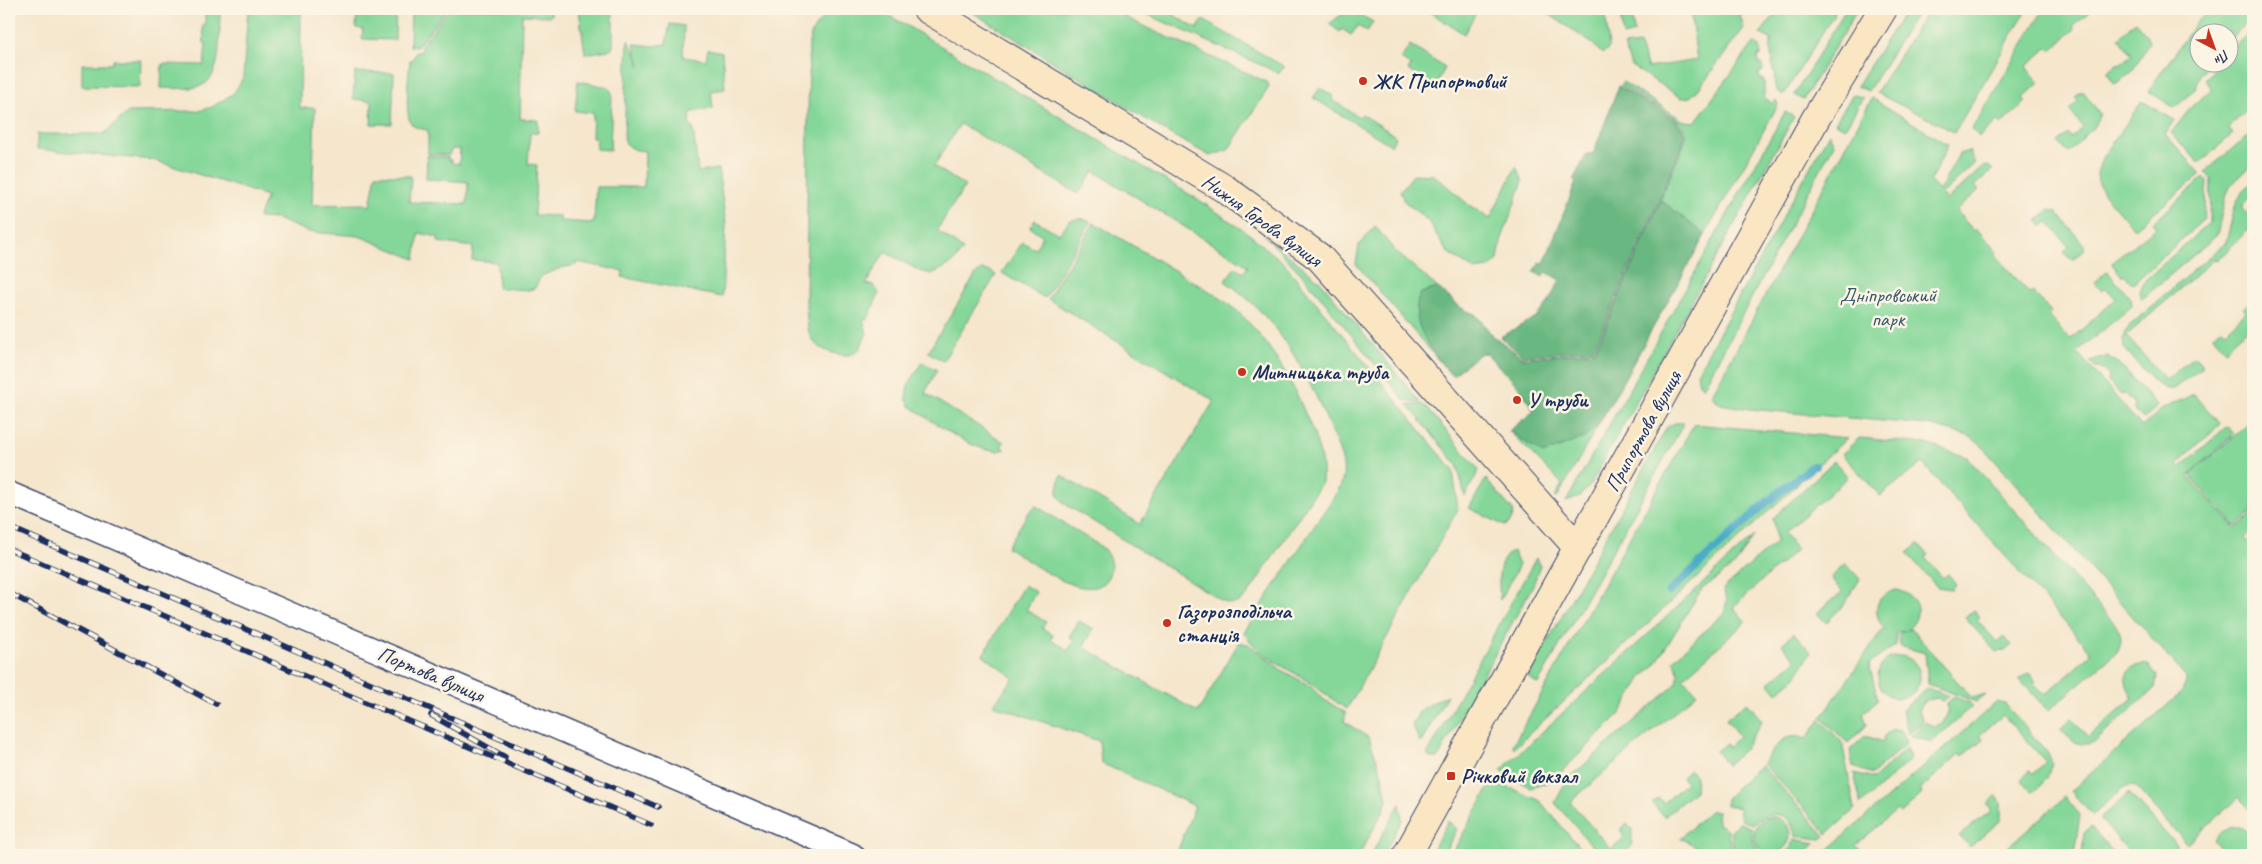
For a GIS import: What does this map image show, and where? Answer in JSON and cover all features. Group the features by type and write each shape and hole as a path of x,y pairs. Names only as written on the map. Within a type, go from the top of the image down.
{"main road":[{"name":"Нижня Горова вулиця","path":"927,9 1225,189 1319,257 1578,548"},
{"name":"Припортова вулиця","path":"1407,855 1821,111 1883,9"}],"street":[{"name":"Портова вулиця","path":"9,493 852,855"}],"green space":[{"path":"204,9 220,9 219,53 213,74 208,82 200,86 161,88 162,64 204,65 206,44 204,43 203,25 206,25"},
{"path":"248,9 301,9 300,108 315,108 312,205 364,204 370,206 376,174 411,176 409,202 467,204 468,182 426,179 427,156 448,157 448,160 451,160 452,163 459,164 460,149 452,149 449,155 428,154 428,130 414,126 409,118 408,111 410,60 413,59 416,52 421,52 421,46 446,13 451,9 547,9 551,12 551,16 522,15 520,119 538,120 538,133 530,133 528,164 537,165 534,215 560,216 560,221 594,223 596,187 644,187 645,151 629,147 624,138 628,40 638,57 634,44 654,46 666,44 670,24 684,26 683,57 706,60 708,49 722,52 725,89 711,91 713,109 691,112 689,125 693,128 698,172 718,169 726,225 722,297 622,277 623,271 577,262 576,265 561,268 541,276 535,288 529,290 498,288 497,262 472,260 473,247 438,242 438,237 419,233 415,259 359,236 308,232 277,219 258,218 267,196 153,160 37,149 37,134 104,134 128,112 198,111 212,107 234,93 243,78"},
{"path":"357,9 396,9 395,40 362,39 363,29 356,28"},
{"path":"411,9 447,9 417,47 410,46"},
{"path":"552,9 613,9 613,47 608,50 585,54 579,10"},
{"path":"837,9 876,9 897,20 1199,200 1249,234 1283,262 1453,470 1458,509 1347,709 1309,682 1264,654 1256,648 1244,632 1339,489 1343,474 1342,458 1321,407 1288,346 1260,311 1225,281 1235,267 1243,273 1248,266 1094,171 1078,194 960,124 934,166 965,186 937,230 963,250 953,263 932,274 920,271 885,252 866,284 873,285 879,293 868,319 863,319 867,333 859,350 851,354 840,355 820,347 811,338 807,324 806,306 809,42 819,22"},
{"path":"967,9 1111,9 1145,27 1260,79 1268,83 1269,87 1228,150 1210,156 1170,134"},
{"path":"1135,9 1164,9 1197,29 1203,20 1285,67 1279,73"},
{"path":"1425,9 1478,9 1464,34"},
{"path":"1541,9 1605,9 1609,48 1602,54 1593,44"},
{"path":"1619,9 1631,9 1634,33 1623,36"},
{"path":"1690,9 1738,9 1744,28 1697,91 1690,97 1682,98 1631,66 1624,46 1639,44 1648,68 1697,60"},
{"path":"1779,9 1837,9 1785,93 1781,94 1776,90 1774,77 1776,73 1773,71 1772,62 1774,61 1771,56 1771,39 1760,34"},
{"path":"1846,9 1858,9 1803,100 1794,95"},
{"path":"1906,9 1919,9 1868,91 1857,86"},
{"path":"1929,9 2027,9 1954,133 1938,123 1876,93"},
{"path":"2044,9 2085,9 2089,12 2073,26 2075,29 2050,51 2047,48 2026,67 2039,83 2023,98 2026,102 2001,124 1997,121 1979,137 1972,129"},
{"path":"2210,9 2253,9 2253,12 2240,30 2240,22 2197,22"},
{"path":"1353,11 1373,22 1367,32 1358,26 1351,35 1342,29 1340,32 1329,24 1341,15"},
{"path":"2135,21 2146,34 2149,43 2131,73 2115,84 2107,73 2118,63 2120,65 2132,55 2119,38"},
{"path":"2253,21 2253,105 2228,128 2233,134 2199,163 2171,133 2192,106 2210,91 2211,87 2205,80 2212,72 2240,72 2240,41 2251,31 2247,26"},
{"path":"2190,32 2190,72 2202,72 2196,88 2175,108 2148,91"},
{"path":"1754,43 1759,47 1761,55 1758,56 1759,64 1762,64 1763,71 1759,72 1760,79 1764,80 1764,97 1773,104 1776,100 1778,105 1557,498 1555,498 1562,484 1509,431 1534,411 1521,389 1486,353 1481,353 1452,376 1356,264 1359,245 1375,226 1394,250 1461,308 1476,315 1493,336 1523,358 1595,351 1683,147 1687,133 1678,120 1621,85 1623,82 1684,121 1695,122"},
{"path":"1410,45 1445,68 1437,83 1430,87 1408,70 1411,66 1401,59"},
{"path":"113,60 141,60 140,87 82,86 82,64 112,64"},
{"path":"355,72 394,73 392,124 371,124 372,101 353,99"},
{"path":"578,81 608,87 612,93 610,150 596,149 596,138 592,138 593,113 575,111"},
{"path":"1619,86 1677,121 1685,133 1682,146 1594,349 1523,356 1500,337 1536,317 1548,303 1560,280 1546,272 1543,277 1534,272 1540,262 1544,263 1576,182 1573,180 1587,154 1593,154"},
{"path":"1320,88 1334,96 1332,100 1359,117 1362,114 1393,134 1396,137 1391,145 1313,98"},
{"path":"2083,91 2100,114 2093,128 2068,153 2058,142 2068,134 2071,138 2083,127 2069,110 2078,101 2075,97"},
{"path":"1853,94 1863,98 1845,128 1835,123"},
{"name":"Дніпровський парк","path":"1872,98 1948,145 1930,181 1939,191 1959,154 1969,151 1975,163 1942,194 1947,200 1984,166 1990,167 1993,170 1975,186 1979,190 1956,211 1974,231 1977,229 1997,252 1995,255 2030,294 2033,292 2052,313 2049,316 2070,340 2116,299 2105,287 2101,290 2094,282 2107,271 2131,299 2132,306 2077,352 2142,427 2162,409 2194,394 2220,424 2177,464 2180,468 2227,426 2234,434 2188,476 2236,529 2253,514 2253,531 2245,539 2248,542 2253,538 2253,813 2239,797 2187,844 2135,786 2124,787 2092,815 2071,791 2182,692 2186,677 1981,445 1969,436 1928,425 1749,409 1721,404 1711,396"},
{"path":"2142,101 2174,120 2165,134 2201,174 2134,229 2103,193 2098,184 2097,173 2102,158"},
{"path":"1785,112 1794,117 1589,487 1579,497 1566,502"},
{"path":"2253,131 2253,164 2231,185 2225,198 2217,235 2142,299 2139,291 2143,282 2210,222 2211,178 2205,172"},
{"path":"1829,133 1834,144 1703,388 1699,383 1697,373"},
{"path":"1516,167 1523,181 1501,241 1498,260 1489,268 1474,270 1447,252 1428,221 1404,201 1400,191 1414,174 1434,175 1469,205 1490,219"},
{"path":"2204,177 2207,181 2204,219 2133,284 2124,274 2122,276 2111,263 2156,228 2153,223"},
{"path":"2253,181 2253,195 2241,206 2253,222 2253,225 2217,261 2214,259 2126,336 2166,380 2194,356 2203,366 2173,389 2166,389 2155,383 2124,348 2123,339 2129,326 2226,242 2236,203 2244,190"},
{"path":"1661,200 1705,235 1600,422 1584,438 1543,454 1509,431 1534,411 1521,389 1486,353 1481,353 1452,376 1438,358 1419,326 1417,303 1421,293 1438,288 1461,308 1476,315 1493,336 1523,358 1595,351"},
{"path":"2049,210 2056,211 2084,245 2084,250 2072,260 2064,252 2069,247 2048,222 2043,226 2037,221"},
{"path":"1080,218 1091,222 1045,298 1002,273 1022,242 1035,249 1043,236 1030,227 1035,220 1059,234 1069,221"},
{"path":"1094,223 1210,291 1236,310 1257,332 1276,358 1299,399 1312,430 1322,464 1322,482 1247,596 1236,603 1224,602 1065,504 1057,494 1061,475 1140,524 1214,401 1048,299"},
{"path":"1264,235 1320,281 1420,402 1404,400 1305,278"},
{"path":"981,270 990,271 996,275 943,361 928,352 976,274"},
{"path":"2252,300 2253,324 2225,350 2213,336 2222,328 2226,331 2246,312 2243,308"},
{"path":"2108,356 2118,363 2158,406 2143,419 2134,410 2134,404 2125,394 2120,394 2108,382 2109,376 2100,367 2095,367 2090,362"},
{"path":"922,362 937,370 925,393 1004,442 1001,447 1005,449 996,451 970,444 956,437 910,406 906,398 908,386"},
{"path":"1407,404 1422,404 1427,408 1479,470 1465,496 1457,465"},
{"path":"2253,420 2253,511 2236,527 2190,475"},
{"path":"1675,423 1684,423 1538,684 1528,677 1667,427"},
{"path":"1694,424 1847,438 1514,748 1513,745"},
{"path":"1859,438 1926,444 1967,457 2115,624 2121,637 2117,652 2048,711 2019,679 2029,673 2036,681 2034,683 2045,695 2092,653 1922,463 1880,496 1842,454"},
{"path":"1834,461 1848,477 1784,533 1797,549 1733,607 1746,622 1683,678 1697,693 1570,802 1611,849 1625,837 1620,830 1627,824 1632,829 1632,846 1622,855 1600,855 1555,803 1567,780 1675,685 1678,672 1673,660 1724,613 1727,600 1723,589 1776,542 1773,518"},
{"path":"1486,479 1514,512 1511,521 1505,526 1469,508"},
{"path":"1036,506 1103,548 1108,555 1111,565 1108,577 1099,585 1088,588 1074,585 1043,571 1007,547 1029,512"},
{"path":"1754,536 1735,565 1701,590 1655,665 1642,677 1620,714 1552,781 1531,788 1501,770"},
{"path":"1918,544 1928,555 1925,558 1943,578 1948,574 1956,584 1951,589 1937,587 1907,553"},
{"path":"1513,551 1519,565 1500,600 1499,573 1503,560"},
{"path":"1536,558 1540,566 1533,585 1438,758 1430,758 1427,755"},
{"path":"1845,563 1860,579 1844,605 1826,623 1817,613 1842,592 1831,578"},
{"path":"1024,585 1036,592 1026,610 1046,622 1042,628 1053,635 1051,639 1068,650 1074,641 1069,637 1079,621 1094,629 1083,647 1198,712 1239,642 1248,644 1283,671 1309,685 1323,699 1346,713 1344,721 1369,738 1381,771 1387,799 1383,812 1359,855 1176,855 1195,806 1101,763 1099,741 993,705 1014,678 983,655"},
{"path":"1897,590 1910,596 1917,607 1916,619 1907,630 1911,629 1972,698 1986,694 1976,702 1928,684 1925,653 1900,646 1899,633 1905,631 1896,632 1896,645 1869,664 1878,700 1863,713 1867,725 1848,743 1821,718 1882,630 1885,629 1878,617 1878,605 1884,595"},
{"path":"1974,610 1980,617 1977,620 1997,642 2003,636 2012,645 2005,651 1996,652 1965,618"},
{"path":"1794,633 1811,652 1795,678 1777,693 1769,683 1796,660 1782,644"},
{"path":"1903,656 1911,659 1917,665 1920,677 1917,689 1911,695 1895,698 1887,695 1881,689 1878,673 1881,665 1887,659"},
{"path":"2144,664 2150,666 2157,676 2155,688 2096,741 2081,744 2068,737 2060,729 2071,718 2088,737 2133,698 2126,678 2132,667"},
{"path":"1927,688 1949,696 1943,701 1938,698 1925,700 1919,711 1923,721 1908,734 1902,710"},
{"path":"1447,695 1420,742 1412,725 1421,709"},
{"path":"1954,697 1970,703 1972,706 1932,742 1910,736 1925,722 1933,727 1943,723 1948,713 1946,704"},
{"path":"1747,702 1762,721 1744,750 1727,765 1716,751 1725,744 1729,746 1739,736 1726,719"},
{"path":"1997,702 2005,704 2047,752 2052,762 2047,779 2032,793 2021,779 2030,771 2033,774 2046,762 2003,715 1980,735 1983,739 1962,756 1959,754 1920,790 1922,794 1901,814 1897,810 1856,845 1860,850 1855,855 1822,855"},
{"path":"1820,720 1845,745 1843,747 1855,809 1827,834 1763,763 1776,746 1786,738 1798,737 1806,739"},
{"path":"1892,729 1903,732 1906,744 1872,774 1853,767 1850,750 1865,736 1884,742 1883,737"},
{"path":"1907,748 1910,760 1861,804 1854,773 1874,778"},
{"path":"1761,765 1825,836 1821,839 1795,836 1789,821 1784,817 1773,814 1753,824 1741,820 1739,808 1726,805 1727,797"},
{"path":"1690,770 1696,776 1695,791 1664,817 1652,803 1659,798 1664,803 1686,783 1682,777"},
{"path":"1493,781 1539,800 1586,855 1451,855"},
{"path":"2129,793 2176,845 2177,853 2174,855 2132,855 2100,819"},
{"path":"1996,795 2001,802 2001,820 1970,847 1959,836 1992,810 1987,804"},
{"path":"2065,797 2080,815 2074,855 1999,855"},
{"path":"1400,804 1402,820 1383,855 1371,855"},
{"path":"1710,811 1717,811 1718,824 1728,830 1731,855 1699,848 1680,838"},
{"path":"1772,817 1785,822 1790,835 1785,848 1772,853 1759,848 1754,835 1759,822"},
{"path":"1448,821 1457,829 1443,855 1430,855"},
{"path":"1740,823 1752,828 1752,840 1758,850 1753,855 1734,855 1731,829"},
{"path":"2091,827 2116,855 2082,855 2084,833"},
{"path":"2232,827 2240,827 2253,833 2253,855 2227,855 2213,840 2220,833"},
{"path":"1794,839 1816,843 1803,855 1783,855 1792,846"}],"waterway":[{"path":"1669,592 1767,502 1815,466"}],"railway":[{"path":"9,527 658,807"},
{"path":"9,549 651,825"},
{"path":"9,593 216,704"},
{"path":"431,715 505,757"}],"place":[{"name":"ЖК Припортовий","path":"1363,81"},
{"name":"Митницька труба","path":"1242,372"},
{"name":"У труби","path":"1517,400"},
{"name":"Газорозподільча станція","path":"1167,623"},
{"name":"Річковий вокзал","path":"1451,776"}]}
